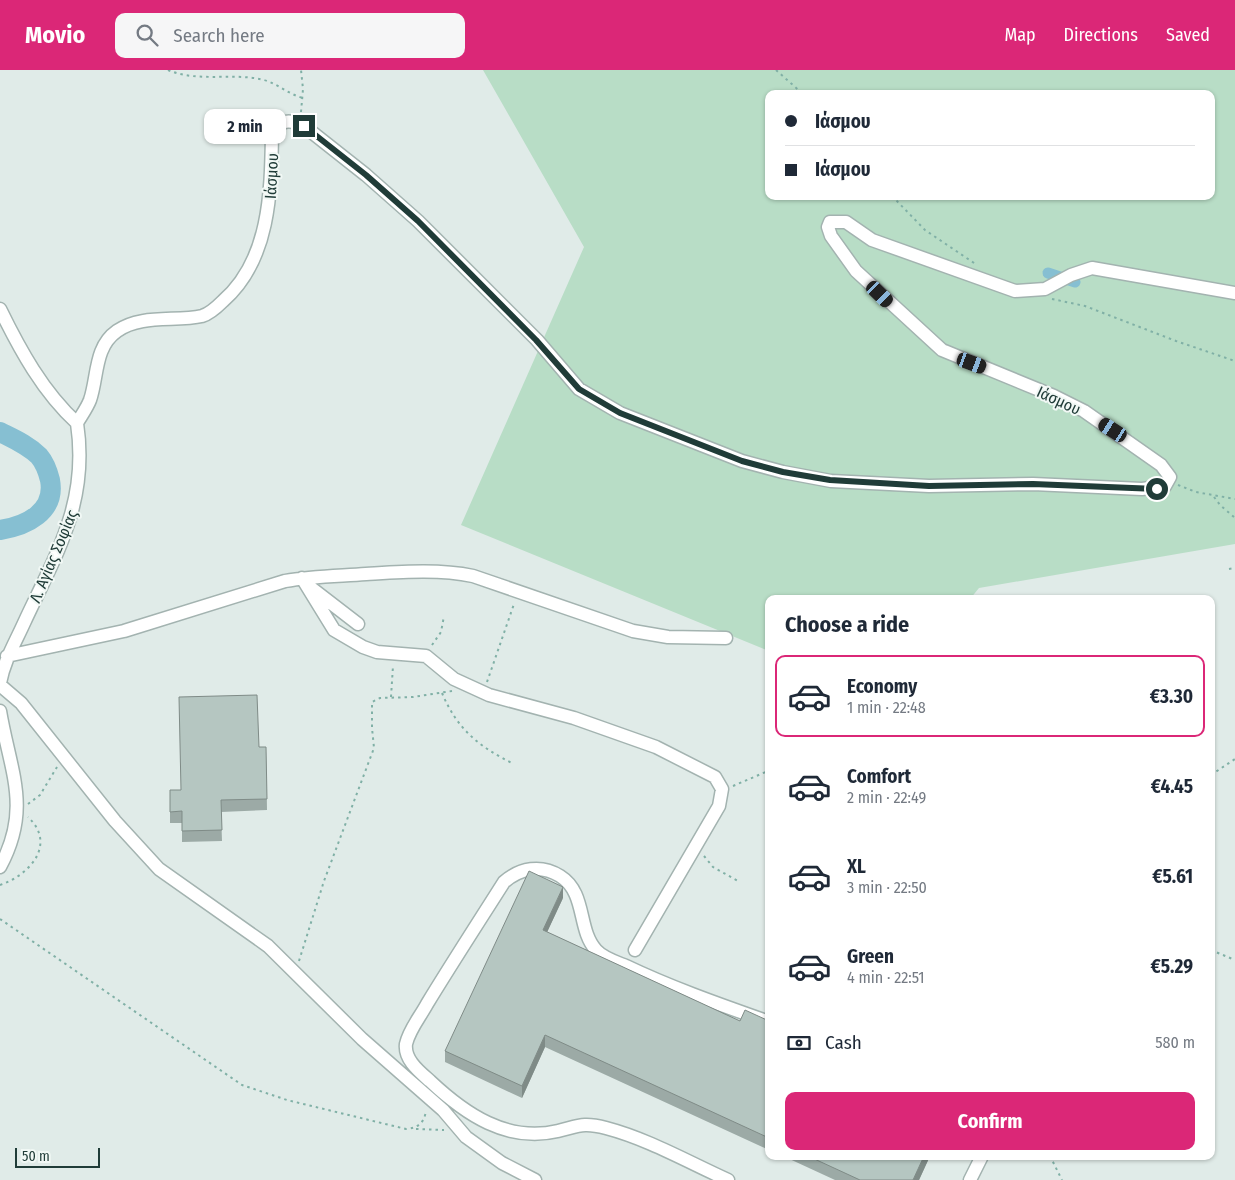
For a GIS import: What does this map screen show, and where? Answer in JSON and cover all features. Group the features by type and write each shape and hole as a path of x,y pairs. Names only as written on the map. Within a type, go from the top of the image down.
{"street":[{"name":"Ιάσμου","path":"77,423 90,400 100,352 116,332 129,324 144,320 204,316 238,287 256,250 270,204 272,135 276,126 284,121 296,122"},
{"path":"296,122 304,126 366,175 418,221 536,340 579,389 597,401 629,416 742,461 783,472 830,480 929,486 1033,484 1142,489 1165,486 1169,482"},
{"name":"Ιάσμου","path":"1169,482 1168,470 1084,411 1054,396 942,350 856,271 838,248 828,227 830,222 846,222 872,240 1015,291 1037,291 1052,286 1070,275 1092,268 1235,293"},
{"path":"0,309 12,334 43,385 59,407 77,423"},
{"name":"Λ. Αγίας Σοφίας","path":"0,684 7,656 71,519 80,472 81,447 77,423"},
{"path":"7,656 124,631 263,587 304,580 452,572 473,576 633,631 668,637 726,638"},
{"path":"304,580 358,624"},
{"path":"304,580 334,630 363,647 377,652 422,654 435,661 454,679 468,687 483,693 574,718 656,747 715,777 722,789 719,806 634,950"},
{"path":"0,684 21,703 115,821 159,869 268,946 443,1110 461,1132 485,1152 535,1180"},
{"path":"0,711 18,793 15,831 0,867"},
{"path":"728,1180 643,1142 606,1128 579,1124 558,1131 517,1133 497,1128 448,1099 417,1069 407,1054 408,1038 504,882 524,870 543,869 560,876 568,882 578,898 593,947 603,956 647,976 765,1020"},
{"path":"970,1180 980,1160"}],"path":[{"path":"168,70 182,74 264,80 303,98"},
{"path":"296,122 300,117 303,98 301,70"},
{"path":"776,70 798,90"},
{"path":"896,200 925,230 962,253 981,268 982,280"},
{"path":"1037,291 1053,300 1085,306 1235,361"},
{"path":"1169,482 1196,492 1235,499"},
{"path":"1214,496 1220,505 1235,518"},
{"path":"1229,568 1235,568"},
{"path":"483,693 512,612 515,598 512,589"},
{"path":"422,654 437,640 444,616"},
{"path":"391,697 394,653"},
{"path":"297,975 324,881 374,748 372,702 391,697 413,697 468,687"},
{"path":"442,693 452,716 463,730 499,757 514,764"},
{"path":"0,885 21,873 34,861 41,849 40,835 33,822 18,808 29,804 40,795 64,757"},
{"path":"1215,772 1231,761 1235,761"},
{"path":"722,789 747,782 765,773"},
{"path":"698,842 713,867 738,881"},
{"path":"0,919 242,1085 264,1093 386,1125 406,1129 416,1128 461,1132"},
{"path":"1215,952 1235,960"},
{"path":"416,1128 423,1122 426,1113 425,1095"},
{"path":"1052,1160 1062,1180"}],"green space":[{"path":"483,70 1235,70 1235,544 979,588 973,595 765,595 765,649 461,525 584,247"}],"building":[{"path":"257,695 259,747 266,747 267,799 221,800 222,830 182,831 182,811 170,812 170,790 181,790 179,697"},
{"path":"529,871 563,887 543,930 740,1021 745,1010 765,1019 765,1136 545,1035 522,1086 445,1051"},
{"path":"817,1160 922,1160 913,1180 860,1180"}],"waterway":[{"path":"1048,273 1075,282"},
{"path":"0,432 26,445 39,456 45,465 51,491 44,509 37,516 20,525 0,530"}],"route":[{"path":"304,126 366,175 418,221 536,340 579,389 620,413 742,461 783,472 830,480 929,486 1033,484 1157,489"}]}
